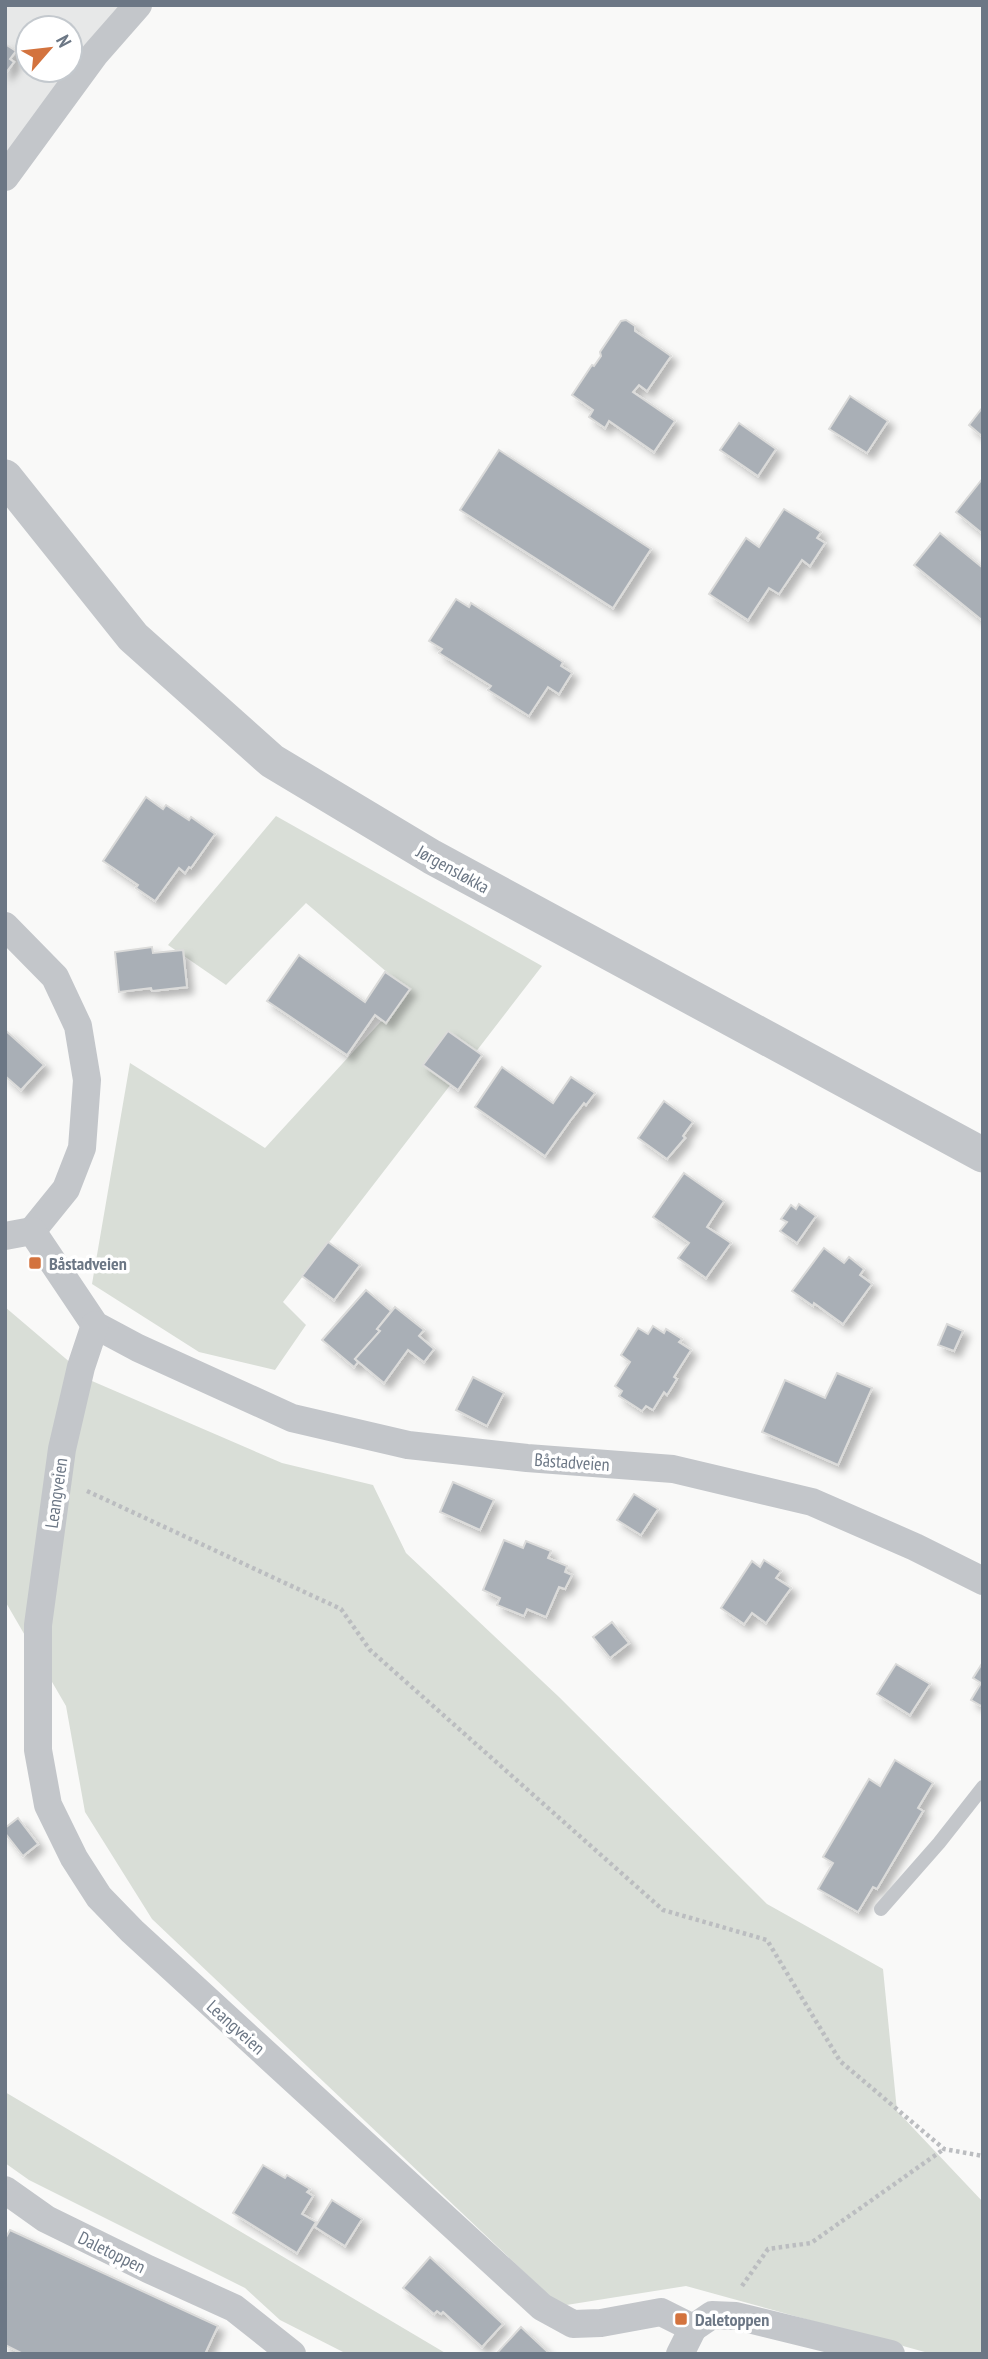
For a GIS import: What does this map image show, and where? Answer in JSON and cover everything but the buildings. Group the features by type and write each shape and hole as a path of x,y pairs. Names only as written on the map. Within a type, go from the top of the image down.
{"street":[{"path":"5,177 95,54 138,5"},
{"name":"Jørgensløkka","path":"5,477 133,637 272,761 432,858 983,1155"},
{"path":"5,926 55,977 78,1026 87,1080 82,1148 66,1189 19,1234"},
{"name":"Båstadveien","path":"19,1234 95,1325 138,1348 292,1418 408,1444 527,1458 673,1469 813,1502 915,1547 983,1581"},
{"name":"Leangveien","path":"95,1325 81,1367 62,1449 38,1625 38,1750 48,1805 74,1858 99,1897 132,1931 542,2306 573,2324 601,2323 661,2312 694,2328"},
{"name":"Daletoppen","path":"5,2190 46,2219 233,2308 292,2354"},
{"path":"680,2354 694,2328 712,2315 736,2316 891,2354"}],"lane":[{"path":"881,1909 939,1843 983,1787"}],"path":[{"path":"59,1478 341,1609 370,1650 663,1910 767,1940 840,2061 944,2149 983,2156"},
{"path":"736,2316 734,2298 768,2249 811,2243 944,2149"}],"shaded area":[{"path":"5,5 127,5 84,67 84,14 14,14 14,84 72,84 5,181"},
{"path":"276,816 542,966 283,1302 306,1325 275,1370 199,1352 92,1284 130,1063 265,1148 409,991 306,903 226,985 168,945"},
{"path":"5,1307 92,1381 282,1463 373,1485 406,1553 559,1697 767,1904 883,1969 897,2111 983,2202 983,2354 932,2354 686,2286 560,2306 152,1919 85,1812 66,1706 5,1601"},
{"path":"5,2092 447,2354 347,2354 280,2320 245,2288 29,2180 5,2163"}],"place":[{"name":"Båstadveien","path":"35,1263"},
{"name":"Daletoppen","path":"681,2319"}]}
